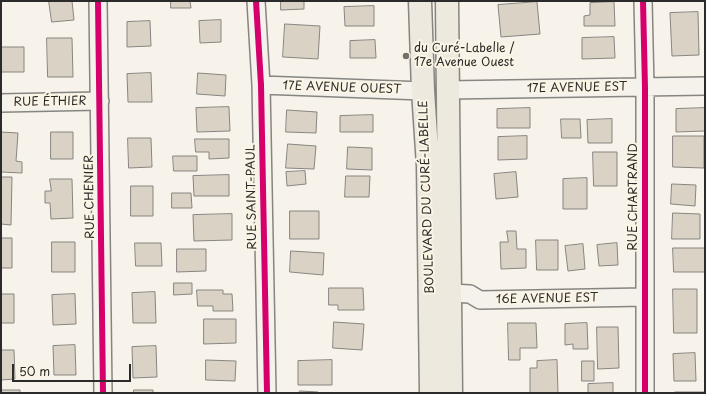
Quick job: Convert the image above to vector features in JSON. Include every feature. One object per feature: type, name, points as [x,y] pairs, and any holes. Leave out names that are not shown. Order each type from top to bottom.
[{"type":"main road","name":"BOULEVARD DU CURÉ-LABELLE","points":[[420,1],[423,91],[428,166],[431,393]]},
{"type":"main road","name":"BOULEVARD DU CURÉ-LABELLE","points":[[447,1],[451,393]]},
{"type":"street","name":"RUE CHENIER","points":[[98,1],[103,393]]},
{"type":"street","name":"RUE SAINT-PAUL","points":[[256,1],[261,85],[267,393]]},
{"type":"street","name":"RUE CHARTRAND","points":[[643,1],[645,88],[645,393]]},
{"type":"street","name":"17E AVENUE OUEST","points":[[261,85],[423,91]]},
{"type":"street","name":"17E AVENUE EST","points":[[448,90],[705,86]]},
{"type":"street","name":"RUE ÉTHIER","points":[[1,103],[100,101]]},
{"type":"street","name":"16E AVENUE EST","points":[[451,293],[470,294],[480,300],[644,297]]},
{"type":"building","points":[[49,1],[72,1],[74,20],[52,22]]},
{"type":"building","points":[[171,1],[190,1],[191,8],[171,8]]},
{"type":"building","points":[[281,1],[304,1],[304,9],[281,10]]},
{"type":"building","points":[[537,2],[540,34],[501,37],[498,5]]},
{"type":"building","points":[[614,2],[615,26],[584,26],[584,16],[590,15],[590,3]]},
{"type":"building","points":[[374,6],[374,26],[345,26],[344,7]]},
{"type":"building","points":[[698,12],[699,55],[672,56],[670,13]]},
{"type":"building","points":[[221,20],[221,42],[200,43],[199,21]]},
{"type":"building","points":[[150,21],[151,46],[127,47],[127,22]]},
{"type":"building","points":[[285,24],[320,26],[318,59],[283,57]]},
{"type":"building","points":[[614,37],[615,58],[582,59],[582,38]]},
{"type":"building","points":[[47,38],[72,38],[73,77],[48,77]]},
{"type":"building","points":[[375,40],[376,58],[350,58],[350,41]]},
{"type":"building","points":[[1,47],[24,47],[24,72],[1,72]]},
{"type":"building","points":[[151,73],[152,102],[128,102],[127,74]]},
{"type":"building","points":[[198,73],[226,75],[225,96],[197,94]]},
{"type":"building","points":[[229,107],[230,131],[197,132],[196,108]]},
{"type":"building","points":[[530,108],[530,128],[497,128],[497,109]]},
{"type":"building","points":[[705,108],[705,131],[676,132],[676,109]]},
{"type":"building","points":[[287,110],[317,112],[316,133],[286,132]]},
{"type":"building","points":[[373,115],[373,132],[340,132],[340,116]]},
{"type":"building","points":[[561,119],[580,119],[581,138],[562,138]]},
{"type":"building","points":[[612,119],[612,143],[588,143],[587,120]]},
{"type":"building","points":[[1,132],[18,133],[16,161],[22,162],[22,173],[1,172]]},
{"type":"building","points":[[51,132],[73,132],[73,159],[51,159]]},
{"type":"building","points":[[527,136],[527,159],[498,160],[498,137]]},
{"type":"building","points":[[673,136],[704,136],[704,168],[673,167]]},
{"type":"building","points":[[128,138],[151,138],[152,167],[129,168]]},
{"type":"building","points":[[195,139],[229,139],[229,158],[209,159],[209,152],[196,152]]},
{"type":"building","points":[[288,144],[316,146],[314,169],[286,168]]},
{"type":"building","points":[[348,147],[372,148],[372,170],[347,169]]},
{"type":"building","points":[[593,152],[617,152],[617,186],[594,186]]},
{"type":"building","points":[[173,156],[197,156],[197,171],[174,171]]},
{"type":"building","points":[[305,171],[306,184],[287,186],[286,172]]},
{"type":"building","points":[[516,172],[518,197],[496,199],[494,174]]},
{"type":"building","points":[[229,175],[229,196],[194,196],[193,176]]},
{"type":"building","points":[[346,176],[370,176],[369,197],[345,197]]},
{"type":"building","points":[[1,177],[12,177],[11,225],[1,224]]},
{"type":"building","points":[[587,178],[587,209],[563,209],[563,179]]},
{"type":"building","points":[[50,179],[72,179],[73,218],[51,219],[50,203],[45,203],[45,191],[51,191]]},
{"type":"building","points":[[672,184],[696,185],[695,206],[671,204]]},
{"type":"building","points":[[131,186],[153,186],[153,216],[131,216]]},
{"type":"building","points":[[172,193],[191,193],[192,208],[172,208]]},
{"type":"building","points":[[290,211],[319,211],[319,239],[290,239]]},
{"type":"building","points":[[673,213],[700,214],[700,239],[672,239]]},
{"type":"building","points":[[232,214],[232,240],[194,241],[193,215]]},
{"type":"building","points":[[507,231],[516,231],[517,249],[526,249],[526,268],[501,269],[500,242],[508,242]]},
{"type":"building","points":[[1,238],[12,238],[12,268],[1,268]]},
{"type":"building","points":[[536,240],[558,240],[558,270],[537,270]]},
{"type":"building","points":[[52,242],[75,242],[75,272],[52,272]]},
{"type":"building","points":[[135,243],[161,243],[162,266],[136,266]]},
{"type":"building","points":[[617,243],[618,265],[599,266],[597,245]]},
{"type":"building","points":[[583,244],[585,269],[568,271],[565,246]]},
{"type":"building","points":[[673,248],[705,248],[705,272],[674,272]]},
{"type":"building","points":[[177,249],[206,249],[206,271],[177,272]]},
{"type":"building","points":[[291,251],[324,253],[323,275],[290,272]]},
{"type":"building","points":[[174,283],[192,283],[192,294],[174,295]]},
{"type":"building","points":[[329,288],[363,288],[364,310],[338,310],[338,305],[329,305]]},
{"type":"building","points":[[673,289],[697,289],[697,333],[674,333]]},
{"type":"building","points":[[197,290],[223,290],[223,294],[232,294],[233,311],[213,311],[213,306],[198,306]]},
{"type":"building","points":[[155,292],[156,323],[133,323],[132,293]]},
{"type":"building","points":[[1,294],[14,294],[14,323],[1,323]]},
{"type":"building","points":[[75,294],[76,324],[53,325],[52,295]]},
{"type":"building","points":[[204,319],[236,319],[236,343],[204,344]]},
{"type":"building","points":[[334,322],[364,324],[362,350],[333,348]]},
{"type":"building","points":[[508,323],[536,323],[537,348],[520,348],[520,360],[509,360]]},
{"type":"building","points":[[587,323],[588,349],[573,349],[573,344],[565,345],[565,324]]},
{"type":"building","points":[[597,327],[618,327],[619,368],[598,369]]},
{"type":"building","points":[[75,345],[76,375],[54,375],[53,346]]},
{"type":"building","points":[[156,346],[157,377],[133,378],[132,347]]},
{"type":"building","points":[[1,350],[14,350],[15,379],[1,380]]},
{"type":"building","points":[[695,353],[696,381],[674,381],[673,354]]},
{"type":"building","points":[[206,360],[236,361],[235,381],[206,380]]},
{"type":"building","points":[[332,360],[332,385],[298,385],[298,361]]},
{"type":"building","points":[[557,360],[558,393],[530,393],[530,368],[537,368],[537,361]]},
{"type":"building","points":[[582,361],[594,361],[594,381],[582,381]]},
{"type":"building","points":[[613,383],[613,393],[588,393],[588,384]]},
{"type":"building","points":[[1,390],[20,390],[20,393],[1,393]]},
{"type":"building","points":[[134,390],[153,390],[153,393],[134,393]]},
{"type":"building","points":[[300,391],[318,392],[318,393],[299,393]]},
{"type":"building","points":[[705,392],[705,393],[675,393]]},
{"type":"cycle path","points":[[98,1],[103,393]]},
{"type":"cycle path","points":[[256,1],[261,85],[267,393]]},
{"type":"cycle path","points":[[643,1],[645,88],[645,393]]},
{"type":"place","name":"du Curé-Labelle / 17e Avenue Ouest","points":[[406,56]]}]
